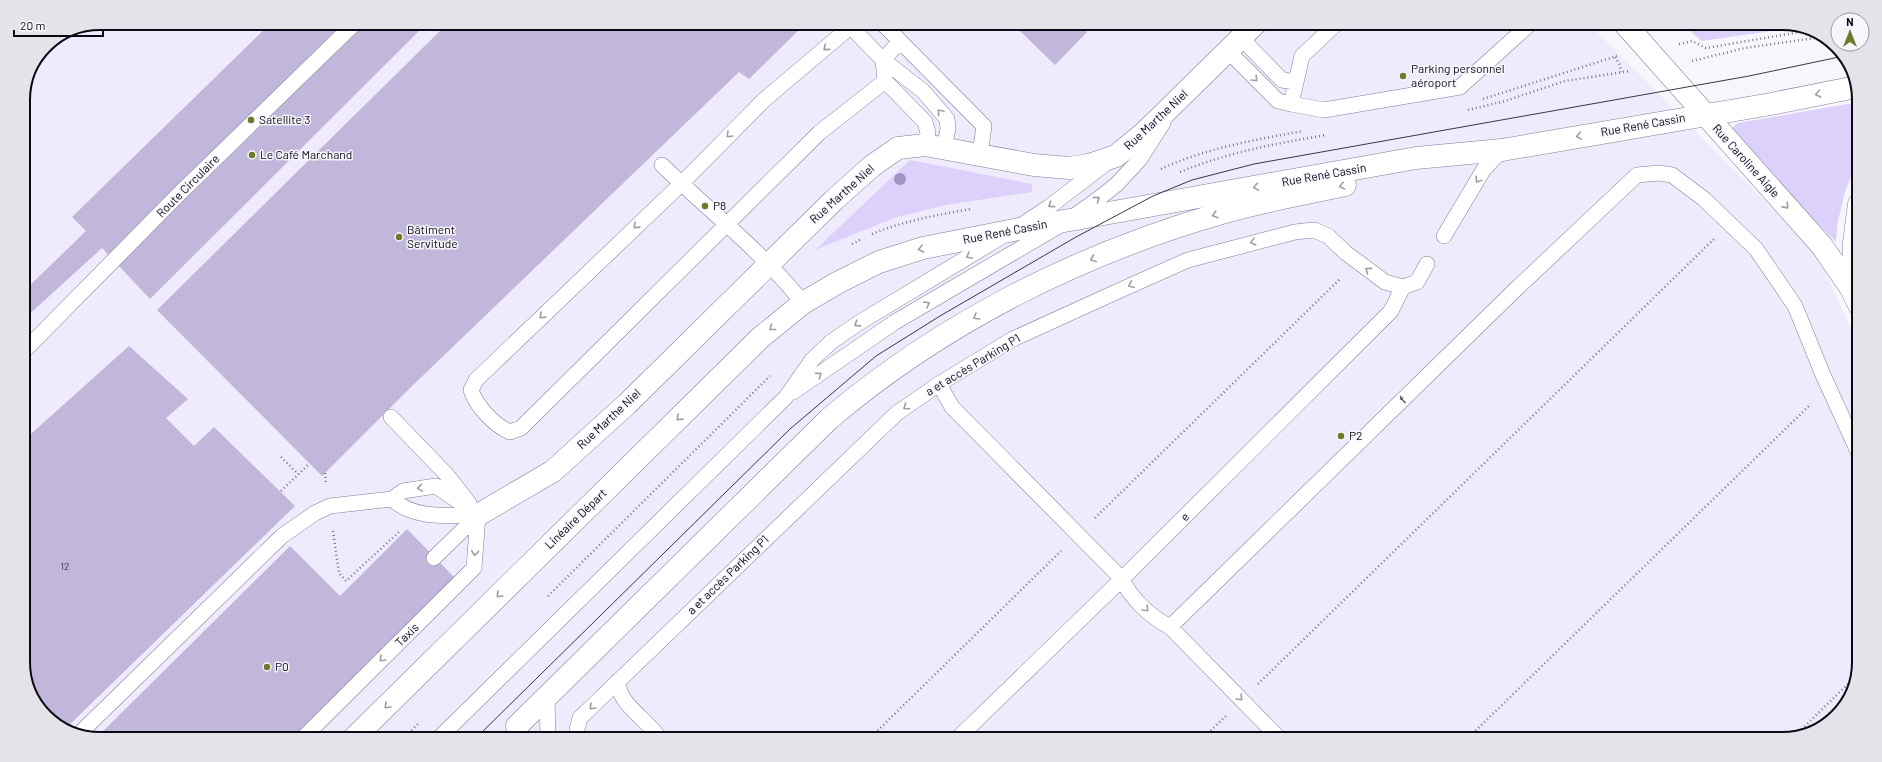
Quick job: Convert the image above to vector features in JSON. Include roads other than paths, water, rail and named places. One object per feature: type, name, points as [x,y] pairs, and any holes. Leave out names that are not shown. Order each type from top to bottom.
[{"type":"street","name":"Rue Caroline Aigle","points":[[1630,30],[1704,115],[1822,246],[1852,291]]},
{"type":"street","name":"Rue Marthe Niel","points":[[478,515],[553,471],[627,404],[767,264],[872,166],[898,148],[935,146],[1034,165],[1069,168],[1090,165],[1116,156],[1144,134],[1241,37]]},
{"type":"street","name":"Rue René Cassin","points":[[803,304],[837,283],[896,256],[1014,230],[1416,158],[1502,150],[1771,104],[1851,87]]},
{"type":"street","points":[[518,732],[548,697],[829,419],[886,373],[971,320],[1051,278],[1082,264],[1150,237],[1208,218],[1258,204],[1421,170],[1502,150]]},
{"type":"street","name":"Linéaire Départ","points":[[360,732],[760,338],[803,304]]},
{"type":"lane","name":"Route Circulaire","points":[[30,345],[179,194],[348,30]]},
{"type":"lane","points":[[847,30],[764,100],[681,184],[476,380],[471,390],[474,399],[501,429],[510,432],[521,428],[819,134],[885,81]]},
{"type":"lane","points":[[857,30],[883,60],[923,91],[947,119],[948,129],[935,146],[928,133],[925,122],[885,81],[883,60],[900,41]]},
{"type":"lane","points":[[889,30],[984,126],[980,154]]},
{"type":"lane","points":[[1291,104],[1302,56],[1330,30]]},
{"type":"lane","points":[[1241,37],[1278,101],[1324,110],[1460,87],[1523,30]]},
{"type":"lane","points":[[1241,37],[1282,80],[1295,82]]},
{"type":"lane","points":[[445,732],[786,397],[895,322],[1069,220],[1117,184],[1140,159],[1178,99]]},
{"type":"lane","points":[[1444,236],[1484,169],[1502,150]]},
{"type":"lane","points":[[786,397],[812,360],[831,342],[863,320],[1014,230],[1049,207],[1116,156]]},
{"type":"lane","points":[[662,165],[767,264],[792,289],[803,304]]},
{"type":"lane","name":"f","points":[[1170,627],[1515,290],[1638,175],[1659,173],[1672,175],[1704,199],[1756,249],[1795,306],[1852,439]]},
{"type":"lane","name":"a et accès Parking P1","points":[[577,732],[580,718],[897,413],[938,384],[1020,336],[1188,260],[1228,248],[1295,232],[1314,230],[1328,236],[1358,262],[1385,282],[1403,287]]},
{"type":"lane","points":[[1403,287],[1417,282],[1427,264]]},
{"type":"lane","name":"e","points":[[964,732],[1122,579],[1391,311],[1403,287]]},
{"type":"lane","points":[[938,384],[952,407],[1122,579],[1127,589],[1156,620],[1170,627],[1273,732]]},
{"type":"lane","points":[[390,418],[446,474],[478,515]]},
{"type":"lane","points":[[83,730],[282,536],[296,525],[330,506],[392,499],[403,491],[436,486],[478,515]]},
{"type":"lane","points":[[392,499],[402,509],[432,516],[478,515]]},
{"type":"lane","points":[[434,558],[478,515]]},
{"type":"lane","name":"Taxis","points":[[309,732],[474,568],[478,515]]},
{"type":"lane","points":[[618,681],[618,688],[621,696],[655,732]]},
{"type":"lane","points":[[548,697],[548,732]]},
{"type":"tram line","points":[[482,732],[790,429],[876,356],[940,316],[1076,237],[1153,196],[1192,180],[1254,164],[1749,76],[1837,57]]},
{"type":"place","name":"Parking personnel aéroport","points":[[1403,76]]},
{"type":"place","name":"Satellite 3","points":[[251,120]]},
{"type":"place","name":"Le Café Marchand","points":[[252,155]]},
{"type":"place","name":"P8","points":[[705,206]]},
{"type":"place","name":"Bâtiment Servitude","points":[[399,237]]},
{"type":"place","name":"P2","points":[[1341,436]]},
{"type":"place","name":"P0","points":[[267,667]]}]
